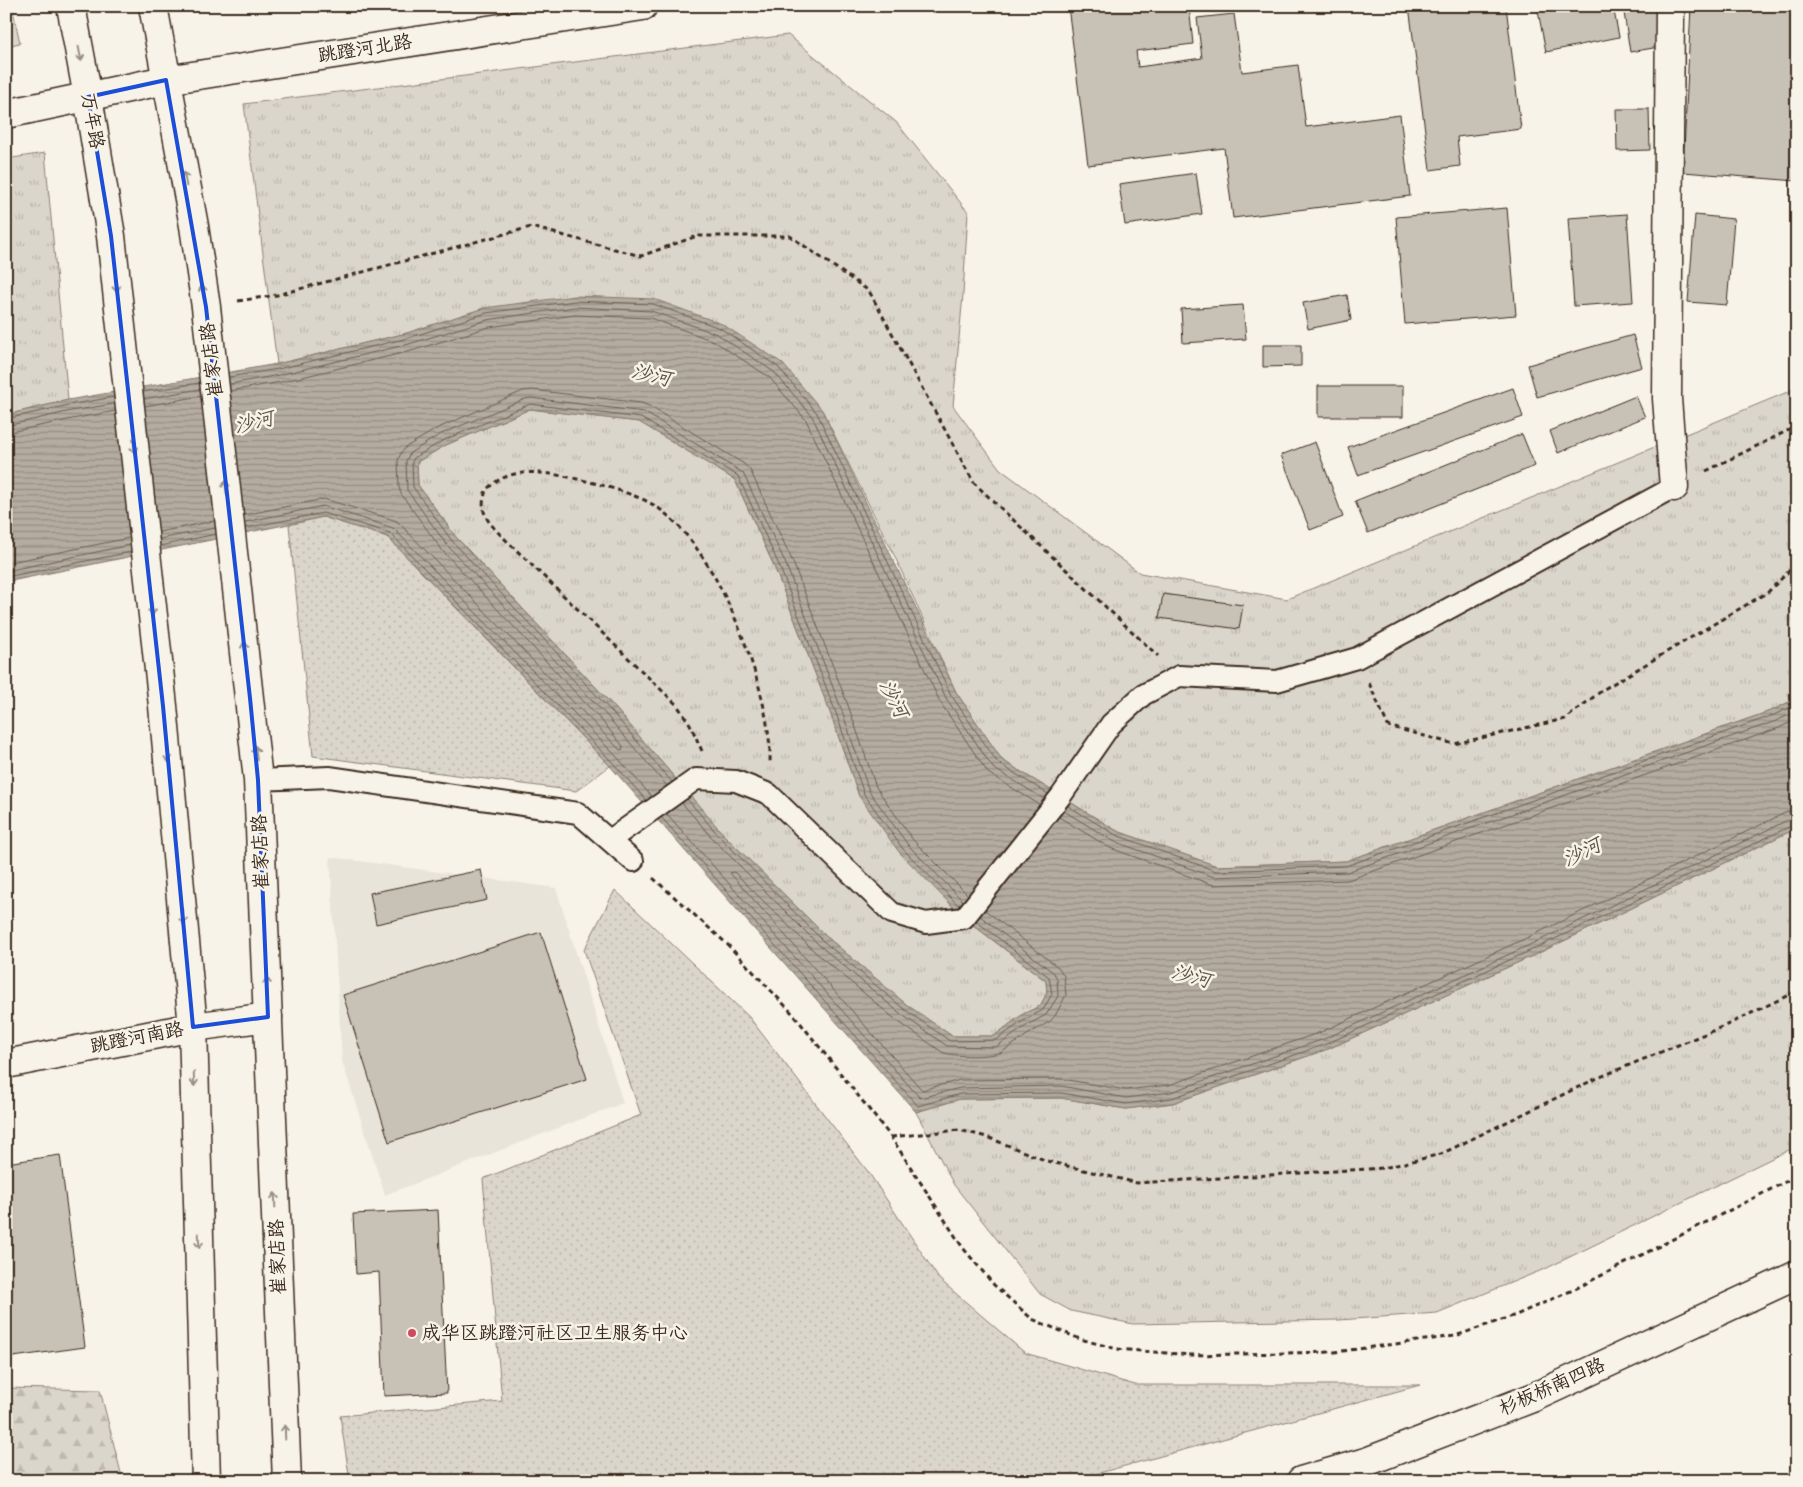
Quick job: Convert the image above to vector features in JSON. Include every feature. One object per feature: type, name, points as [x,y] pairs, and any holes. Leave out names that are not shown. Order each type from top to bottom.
[{"type":"main road","name":"万年路","points":[[70,6],[88,97],[111,236],[163,706],[193,1027]]},
{"type":"main road","points":[[153,6],[166,80]]},
{"type":"main road","name":"跳蹬河北路","points":[[6,114],[166,80],[643,6]]},
{"type":"main road","points":[[1670,6],[1667,399],[1674,487]]},
{"type":"main road","name":"崔家店路","points":[[166,80],[194,226],[206,307],[258,780],[287,1481]]},
{"type":"main road","name":"跳蹬河南路","points":[[6,1064],[193,1027],[268,1017]]},
{"type":"main road","points":[[193,1027],[206,1481]]},
{"type":"main road","name":"杉板桥南四路","points":[[1300,1481],[1366,1462],[1532,1398],[1797,1275]]},
{"type":"lane","points":[[610,840],[705,780],[736,781],[769,794],[892,913],[926,923],[964,918],[1061,796],[1111,724],[1143,695],[1179,676],[1277,681],[1357,658],[1674,487]]},
{"type":"lane","points":[[258,780],[329,777],[578,812],[633,861]]},
{"type":"path","points":[[206,307],[277,295],[531,227],[641,256],[697,236],[790,236],[869,291],[974,483],[1179,676]]},
{"type":"path","points":[[1674,487],[1797,426]]},
{"type":"path","points":[[705,780],[690,724],[677,705],[486,519],[482,505],[486,491],[496,481],[508,475],[524,472],[541,472],[581,480],[624,492],[651,503],[678,524],[714,572],[741,630],[768,721],[769,794]]},
{"type":"path","points":[[1357,658],[1388,726],[1454,744],[1565,719],[1604,689],[1768,592],[1797,563]]},
{"type":"path","points":[[633,861],[727,944],[794,1015],[891,1137],[963,1248],[994,1285],[1032,1319],[1080,1339],[1117,1349],[1191,1355],[1335,1352],[1455,1336],[1516,1315],[1573,1290],[1797,1176]]},
{"type":"path","points":[[891,1137],[959,1130],[987,1137],[1047,1161],[1137,1183],[1384,1168],[1440,1154],[1593,1080],[1729,1024],[1797,992]]},
{"type":"highlighted area","points":[[166,80],[206,307],[250,698],[258,780],[268,1017],[193,1027],[163,706],[111,236],[88,97]]},
{"type":"shaded area","points":[[330,857],[556,888],[623,1103],[385,1195],[342,1061]]},
{"type":"green space","points":[[6,6],[12,6],[20,43],[6,46]]},
{"type":"green space","points":[[788,35],[896,122],[968,212],[953,406],[1000,469],[1140,573],[1287,599],[1790,391],[1797,384],[1797,698],[1773,710],[1346,861],[1217,866],[1117,831],[1002,760],[956,692],[895,557],[822,410],[484,308],[407,333],[277,364],[244,104]]},
{"type":"green space","points":[[45,153],[68,400],[6,415],[6,159]]},
{"type":"green space","points":[[530,409],[640,422],[735,480],[774,566],[831,715],[859,796],[964,918],[1046,981],[1047,993],[1040,1006],[1023,1014],[994,1036],[952,1036],[907,1005],[827,937],[723,834],[616,709],[456,537],[418,485],[417,462],[446,445]]},
{"type":"green space","points":[[323,517],[387,537],[610,766],[576,791],[313,756],[289,525]]},
{"type":"green space","points":[[1797,828],[1797,1146],[1547,1268],[1437,1313],[1339,1320],[1133,1324],[1071,1311],[1040,1294],[954,1185],[916,1112],[960,1099],[1061,1098],[1126,1109],[1173,1103],[1328,1049],[1541,952]]},
{"type":"green space","points":[[615,890],[749,1017],[869,1173],[939,1279],[1025,1353],[1135,1385],[1420,1385],[1070,1481],[350,1481],[340,1416],[502,1401],[483,1179],[641,1115],[584,950]]},
{"type":"green space","points":[[6,1388],[100,1390],[123,1481],[6,1481]]},
{"type":"water","name":"沙河","points":[[575,296],[654,299],[722,324],[782,363],[822,410],[956,692],[1002,760],[1117,831],[1217,866],[1346,861],[1773,710],[1797,698],[1797,828],[1541,952],[1328,1049],[1173,1103],[1126,1109],[1061,1098],[960,1099],[916,1112],[610,766],[388,537],[323,517],[6,582],[6,415],[68,400],[277,364],[407,333],[484,308]],"holes":[[[530,409],[639,422],[735,480],[774,566],[831,715],[859,796],[899,852],[964,918],[1046,981],[1047,993],[1040,1006],[1023,1014],[994,1036],[952,1036],[907,1005],[827,937],[723,834],[616,709],[456,537],[418,485],[417,462],[446,445]]]},
{"type":"building","points":[[275,6],[322,6],[275,7]]},
{"type":"building","points":[[1068,6],[1189,6],[1193,44],[1136,51],[1138,67],[1202,58],[1197,18],[1234,14],[1242,72],[1298,65],[1306,127],[1400,115],[1410,196],[1233,218],[1224,148],[1088,165]]},
{"type":"building","points":[[1409,6],[1506,6],[1521,129],[1457,137],[1460,166],[1430,170]]},
{"type":"building","points":[[1537,6],[1613,6],[1619,37],[1546,52]]},
{"type":"building","points":[[1623,6],[1659,6],[1665,46],[1630,52]]},
{"type":"building","points":[[1691,6],[1797,6],[1797,181],[1683,172]]},
{"type":"building","points":[[1616,109],[1649,109],[1650,150],[1617,151]]},
{"type":"building","points":[[1196,173],[1202,214],[1125,225],[1119,184]]},
{"type":"building","points":[[1507,208],[1516,315],[1405,324],[1396,217]]},
{"type":"building","points":[[1627,214],[1633,302],[1574,306],[1568,218]]},
{"type":"building","points":[[1695,215],[1734,219],[1727,305],[1688,302]]},
{"type":"building","points":[[1347,295],[1351,320],[1308,329],[1303,303]]},
{"type":"building","points":[[1243,305],[1246,339],[1183,343],[1181,309]]},
{"type":"building","points":[[1633,335],[1642,367],[1537,397],[1528,365]]},
{"type":"building","points":[[1263,345],[1301,345],[1301,366],[1263,367]]},
{"type":"building","points":[[1318,386],[1403,386],[1403,417],[1318,417]]},
{"type":"building","points":[[1513,388],[1523,417],[1358,475],[1348,447]]},
{"type":"building","points":[[1636,396],[1645,417],[1558,453],[1550,431]]},
{"type":"building","points":[[1522,434],[1535,466],[1368,533],[1355,501]]},
{"type":"building","points":[[1315,442],[1343,517],[1310,530],[1281,455]]},
{"type":"building","points":[[1163,594],[1243,605],[1239,629],[1159,618]]},
{"type":"building","points":[[481,870],[487,900],[376,924],[370,893]]},
{"type":"building","points":[[541,932],[587,1079],[389,1142],[343,995]]},
{"type":"building","points":[[60,1155],[85,1347],[6,1358],[6,1163]]},
{"type":"building","name":"成华区跳蹬河社区卫生服务中心","points":[[438,1210],[447,1393],[384,1396],[379,1272],[356,1274],[353,1214]]},
{"type":"place","name":"成华区跳蹬河社区卫生服务中心","points":[[412,1333]]}]
